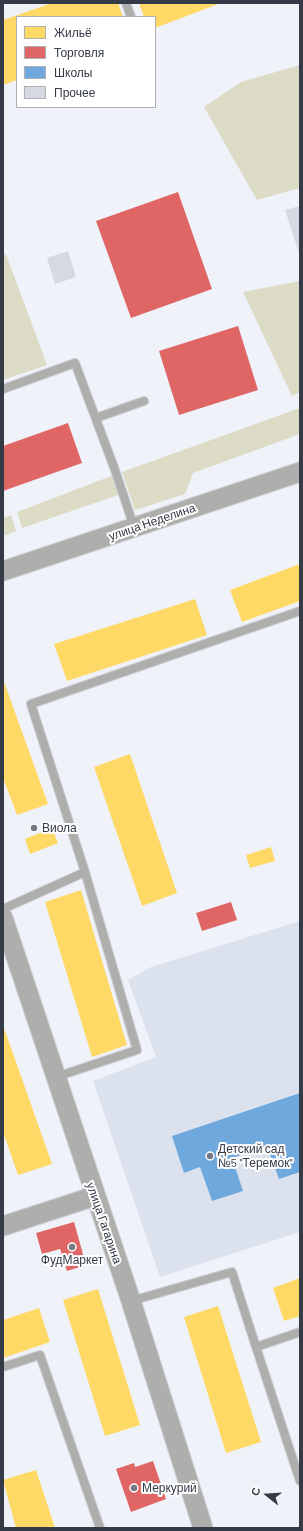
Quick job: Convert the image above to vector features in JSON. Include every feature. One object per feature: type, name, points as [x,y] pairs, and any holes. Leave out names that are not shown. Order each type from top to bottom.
[{"type":"street","name":"улица Неделина","points":[[3,571],[300,472]]},
{"type":"street","name":"улица Гагарина","points":[[3,918],[131,1301],[203,1528]]},
{"type":"street","points":[[3,1226],[95,1196]]},
{"type":"lane","points":[[126,3],[131,16]]},
{"type":"lane","points":[[3,389],[75,364],[96,418],[134,528]]},
{"type":"lane","points":[[96,418],[144,401]]},
{"type":"lane","points":[[56,1077],[137,1050],[85,872],[31,704],[300,611]]},
{"type":"lane","points":[[3,909],[85,872]]},
{"type":"lane","points":[[131,1301],[232,1272],[300,1481]]},
{"type":"lane","points":[[256,1347],[300,1332]]},
{"type":"lane","points":[[3,1367],[40,1355],[100,1528]]},
{"type":"shaded area","name":"Детский сад №5 \"Теремок\"","points":[[300,921],[300,1232],[160,1277],[93,1081],[156,1057],[128,980],[151,967]]},
{"type":"green space","points":[[300,65],[300,188],[257,200],[204,107],[241,82]]},
{"type":"green space","points":[[6,254],[47,365],[3,380],[3,255]]},
{"type":"green space","points":[[300,281],[300,392],[292,396],[243,292]]},
{"type":"green space","points":[[300,408],[300,434],[193,473],[185,494],[135,510],[122,472]]},
{"type":"green space","points":[[114,475],[121,494],[22,528],[17,512]]},
{"type":"green space","points":[[11,515],[16,531],[3,536],[3,518]]},
{"type":"building: Жильё","points":[[52,3],[118,3],[123,16],[16,16],[16,80],[3,85],[3,20]]},
{"type":"building: Жильё","points":[[139,3],[221,3],[156,28],[156,16],[144,16]]},
{"type":"building: Жильё","points":[[300,564],[300,601],[242,622],[230,590]]},
{"type":"building: Жильё","points":[[195,599],[207,635],[67,681],[54,644]]},
{"type":"building: Жильё","points":[[3,679],[48,804],[17,815],[3,778]]},
{"type":"building: Жильё","points":[[130,754],[177,893],[142,906],[94,767]]},
{"type":"building: Жильё","points":[[52,828],[58,843],[30,854],[25,839]]},
{"type":"building: Жильё","points":[[271,847],[275,861],[250,868],[246,855]]},
{"type":"building: Жильё","points":[[81,890],[127,1045],[92,1057],[45,902]]},
{"type":"building: Жильё","points":[[3,1025],[52,1164],[18,1175],[3,1132]]},
{"type":"building: Жильё","points":[[300,1278],[300,1316],[284,1321],[273,1288]]},
{"type":"building: Жильё","points":[[98,1289],[140,1425],[105,1436],[63,1300]]},
{"type":"building: Жильё","points":[[218,1306],[261,1442],[226,1453],[184,1317]]},
{"type":"building: Жильё","points":[[39,1308],[50,1342],[3,1358],[3,1320]]},
{"type":"building: Жильё","points":[[36,1470],[55,1528],[16,1528],[3,1480]]},
{"type":"building: Торговля","points":[[178,192],[212,289],[131,318],[96,221]]},
{"type":"building: Торговля","points":[[238,326],[258,390],[179,415],[159,351]]},
{"type":"building: Торговля","points":[[68,423],[82,463],[3,491],[3,446]]},
{"type":"building: Торговля","points":[[231,902],[237,920],[202,931],[196,913]]},
{"type":"building: Торговля","points":[[74,1222],[86,1265],[67,1271],[60,1249],[42,1254],[36,1233]]},
{"type":"building: Торговля","points":[[153,1461],[166,1499],[131,1512],[116,1469],[134,1463],[135,1467]]},
{"type":"building: Школы","points":[[300,1093],[300,1172],[279,1179],[267,1146],[232,1158],[243,1191],[212,1201],[200,1167],[184,1173],[172,1136]]},
{"type":"building: Прочее","points":[[300,206],[300,256],[285,210]]},
{"type":"building: Прочее","points":[[68,251],[76,277],[55,284],[47,258]]},
{"type":"place","name":"Виола","points":[[34,828]]},
{"type":"place","name":"Детский сад №5 \"Теремок\"","points":[[210,1156]]},
{"type":"place","name":"ФудМаркет","points":[[72,1247]]},
{"type":"place","name":"Меркурий","points":[[134,1488]]}]
